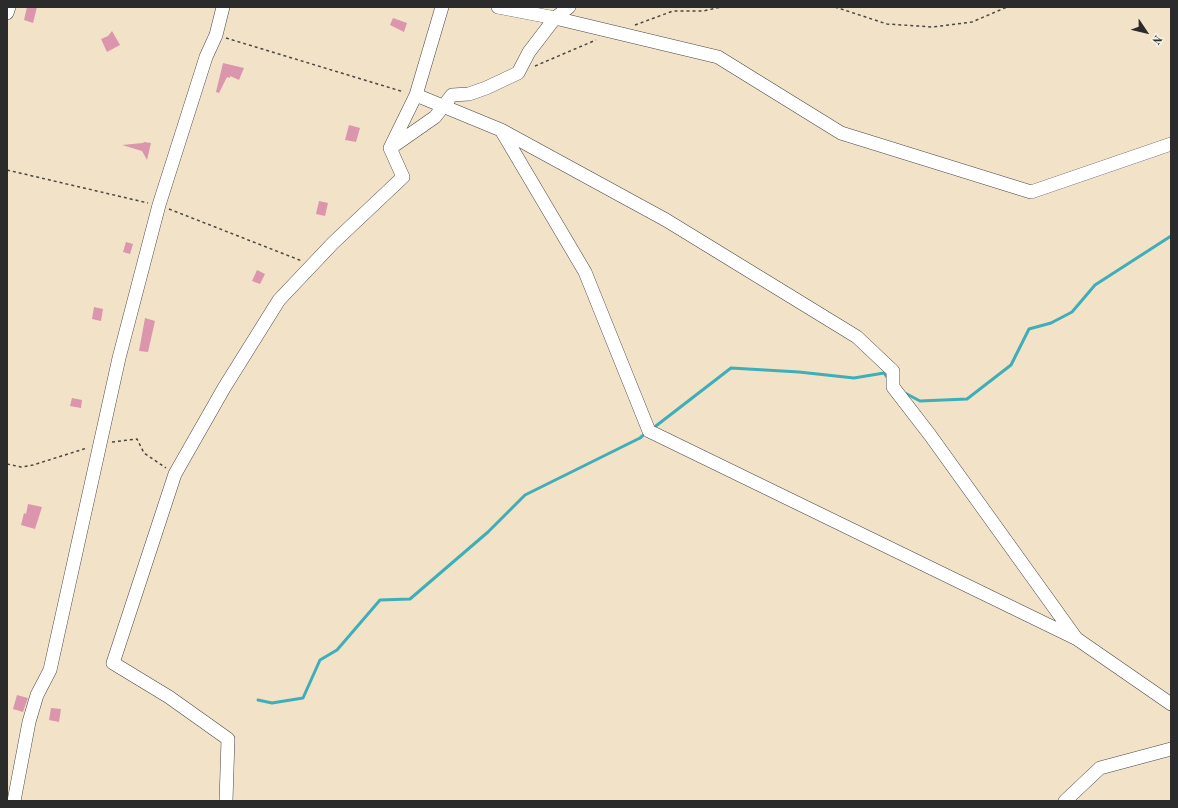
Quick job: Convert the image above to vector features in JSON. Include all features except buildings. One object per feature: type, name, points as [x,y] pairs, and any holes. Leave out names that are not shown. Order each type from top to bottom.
[{"type":"street","points":[[7,13],[9,7]]},
{"type":"street","points":[[14,801],[29,722],[37,695],[50,670],[119,358],[159,205],[206,57],[216,35],[223,7]]},
{"type":"street","points":[[390,148],[416,95],[442,7]]},
{"type":"street","points":[[498,7],[555,18],[718,57],[841,133],[1032,192],[1171,144]]},
{"type":"street","points":[[390,148],[434,116],[452,95],[469,94],[518,73],[529,52],[555,18],[569,7]]},
{"type":"street","points":[[416,95],[501,130],[666,220],[857,337],[893,371],[893,387],[930,435],[1077,640]]},
{"type":"street","points":[[501,130],[585,272],[649,431],[1077,640],[1171,704]]},
{"type":"street","points":[[226,801],[228,739],[169,697],[113,663],[176,474],[224,388],[279,300],[334,243],[403,177],[390,148]]},
{"type":"street","points":[[1065,801],[1100,768],[1171,749]]},
{"type":"path","points":[[835,7],[887,24],[933,27],[972,22],[1007,7]]},
{"type":"path","points":[[216,35],[416,95]]},
{"type":"path","points":[[7,464],[21,467],[100,444],[137,439],[144,453],[176,474]]},
{"type":"waterway","points":[[903,392],[920,401],[967,399],[1011,365],[1029,329],[1051,323],[1072,312],[1095,285],[1171,236]]},
{"type":"waterway","points":[[652,429],[731,368],[799,372],[854,378],[884,373],[889,380]]},
{"type":"waterway","points":[[258,700],[272,703],[303,698],[320,660],[337,650],[380,600],[410,599],[488,532],[525,495],[640,438],[647,432]]}]
